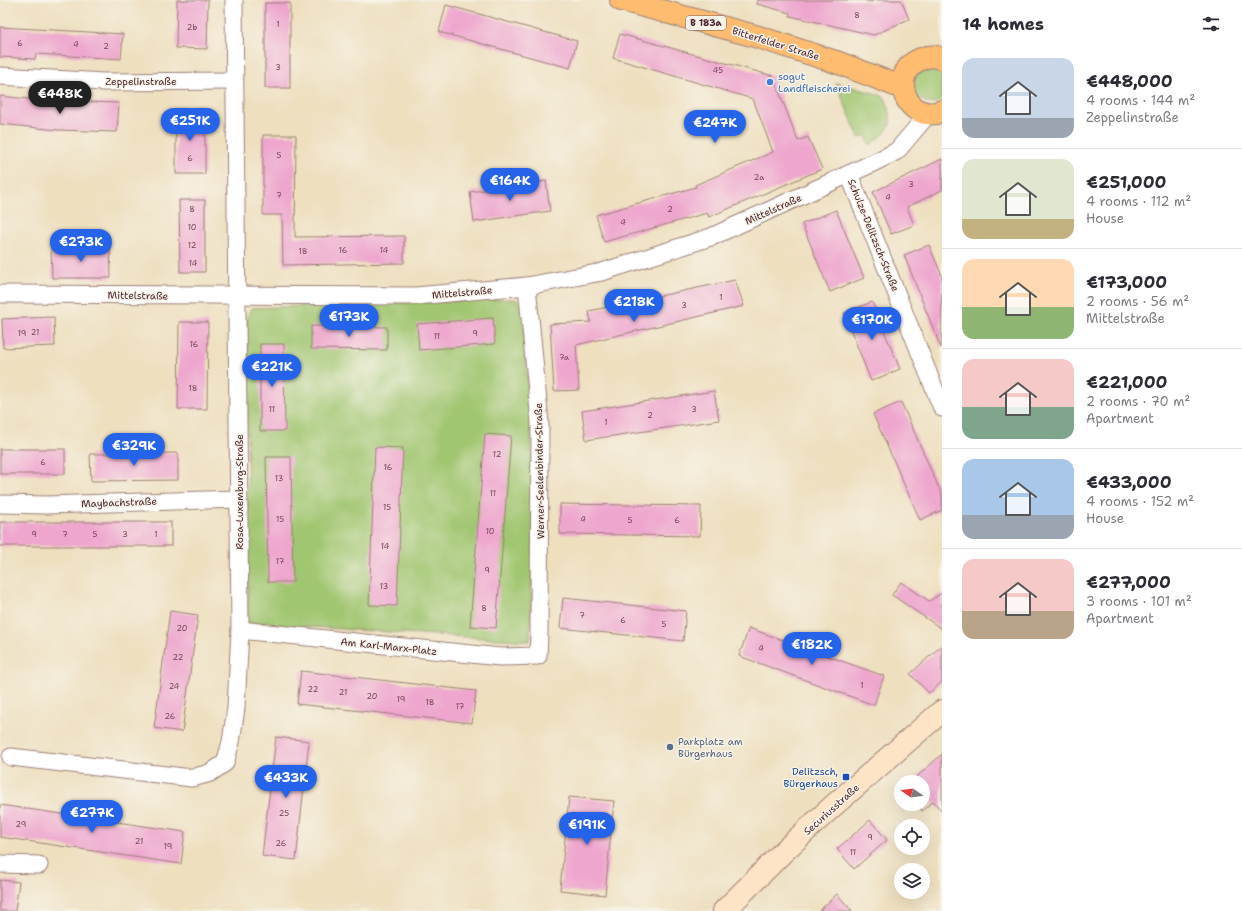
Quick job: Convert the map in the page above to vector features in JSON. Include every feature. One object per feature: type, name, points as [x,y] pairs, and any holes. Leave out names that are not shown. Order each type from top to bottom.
[{"type":"main road","name":"Bitterfelder Straße","points":[[621,0],[755,36],[839,63],[918,98]]},
{"type":"main road","points":[[918,98],[910,65],[923,58],[938,53]]},
{"type":"street","name":"Rosa-Luxemburg-Straße","points":[[11,757],[192,778],[210,773],[225,763],[231,742],[236,708],[240,630],[234,0]]},
{"type":"street","name":"Zeppelinstraße","points":[[0,76],[104,82],[234,81]]},
{"type":"street","name":"Mittelstraße","points":[[0,294],[416,296],[527,286],[602,272],[711,237],[897,151],[918,98]]},
{"type":"street","name":"Schulze-Delitzsch-Straße","points":[[850,174],[942,408]]},
{"type":"street","name":"Werner-Seelenbinder-Straße","points":[[527,286],[540,423],[538,656]]},
{"type":"street","name":"Maybachstraße","points":[[0,504],[238,499]]},
{"type":"street","name":"Am Karl-Marx-Platz","points":[[240,630],[500,657],[538,656]]},
{"type":"street","name":"Securiusstraße","points":[[724,911],[784,851],[833,806],[942,711]]},
{"type":"street","points":[[0,864],[39,865]]},
{"type":"green space","points":[[928,65],[942,69],[942,100],[934,103],[924,102],[915,95],[913,76]]},
{"type":"green space","points":[[836,83],[878,94],[885,98],[890,114],[890,125],[883,135],[870,145],[865,135],[859,138]]},
{"type":"green space","points":[[512,299],[518,301],[522,307],[531,426],[533,537],[530,641],[248,623],[247,317],[251,308]]},
{"type":"building","points":[[177,0],[208,0],[207,49],[176,48]]},
{"type":"building","points":[[757,0],[863,0],[871,2],[875,0],[901,0],[909,19],[874,35],[790,16],[790,13],[757,4]]},
{"type":"building","points":[[265,3],[290,3],[290,88],[265,88]]},
{"type":"building","points":[[446,5],[577,41],[570,68],[439,32]]},
{"type":"building","points":[[0,27],[123,34],[121,59],[36,54],[35,59],[0,57]]},
{"type":"building","points":[[620,34],[773,76],[798,141],[808,137],[822,169],[709,217],[707,213],[604,242],[596,215],[696,187],[695,185],[773,152],[753,99],[613,58]]},
{"type":"building","points":[[0,96],[57,102],[119,103],[117,132],[58,130],[0,124]]},
{"type":"building","points":[[176,109],[205,109],[205,174],[176,174]]},
{"type":"building","points":[[263,135],[296,135],[295,237],[404,236],[404,263],[283,265],[282,215],[263,215]]},
{"type":"building","points":[[942,159],[942,190],[907,207],[914,225],[891,234],[873,192]]},
{"type":"building","points":[[546,181],[550,211],[474,222],[470,192]]},
{"type":"building","points":[[179,200],[205,200],[205,272],[180,272]]},
{"type":"building","points":[[836,210],[864,278],[830,292],[802,224]]},
{"type":"building","points":[[929,245],[942,276],[941,348],[904,255]]},
{"type":"building","points":[[110,247],[111,278],[52,278],[51,248]]},
{"type":"building","points":[[735,280],[744,306],[576,345],[579,390],[554,391],[550,324],[591,322],[589,311]]},
{"type":"building","points":[[872,302],[900,369],[871,381],[844,313]]},
{"type":"building","points":[[54,317],[55,346],[3,348],[2,319]]},
{"type":"building","points":[[493,318],[495,344],[419,350],[417,324]]},
{"type":"building","points":[[179,322],[208,322],[207,409],[178,409]]},
{"type":"building","points":[[311,326],[387,327],[387,350],[311,349]]},
{"type":"building","points":[[260,344],[284,344],[285,431],[260,431]]},
{"type":"building","points":[[714,391],[719,420],[586,440],[582,411]]},
{"type":"building","points":[[901,402],[942,495],[942,510],[920,520],[873,414]]},
{"type":"building","points":[[485,434],[511,436],[496,628],[470,626]]},
{"type":"building","points":[[375,447],[403,448],[397,606],[369,605]]},
{"type":"building","points":[[0,449],[65,449],[65,474],[0,474]]},
{"type":"building","points":[[178,453],[178,480],[91,481],[90,454]]},
{"type":"building","points":[[266,457],[291,457],[293,582],[268,582]]},
{"type":"building","points":[[560,504],[701,506],[700,536],[560,534]]},
{"type":"building","points":[[0,522],[171,522],[171,546],[0,546]]},
{"type":"building","points":[[901,582],[929,601],[942,593],[942,629],[892,595]]},
{"type":"building","points":[[563,598],[686,611],[683,641],[560,628]]},
{"type":"building","points":[[170,611],[198,615],[182,732],[154,728]]},
{"type":"building","points":[[749,628],[884,676],[874,705],[739,656]]},
{"type":"building","points":[[942,645],[942,682],[929,693],[910,674]]},
{"type":"building","points":[[301,671],[476,691],[472,723],[297,704]]},
{"type":"building","points":[[276,737],[309,741],[296,860],[262,856]]},
{"type":"building","points":[[942,754],[942,811],[933,801],[930,804],[930,775],[919,775]]},
{"type":"building","points":[[569,797],[614,801],[605,895],[560,890]]},
{"type":"building","points":[[0,805],[185,832],[181,864],[0,837]]},
{"type":"building","points":[[870,820],[887,840],[854,869],[837,849]]},
{"type":"building","points":[[0,880],[19,882],[15,911],[0,911]]},
{"type":"building","points":[[837,894],[852,911],[819,911]]},
{"type":"place","name":"sogut Landfleischerei","points":[[770,82]]},
{"type":"place","name":"Parkplatz am Bürgerhaus","points":[[670,747]]},
{"type":"place","name":"Delitzsch, Bürgerhaus","points":[[846,777]]}]
